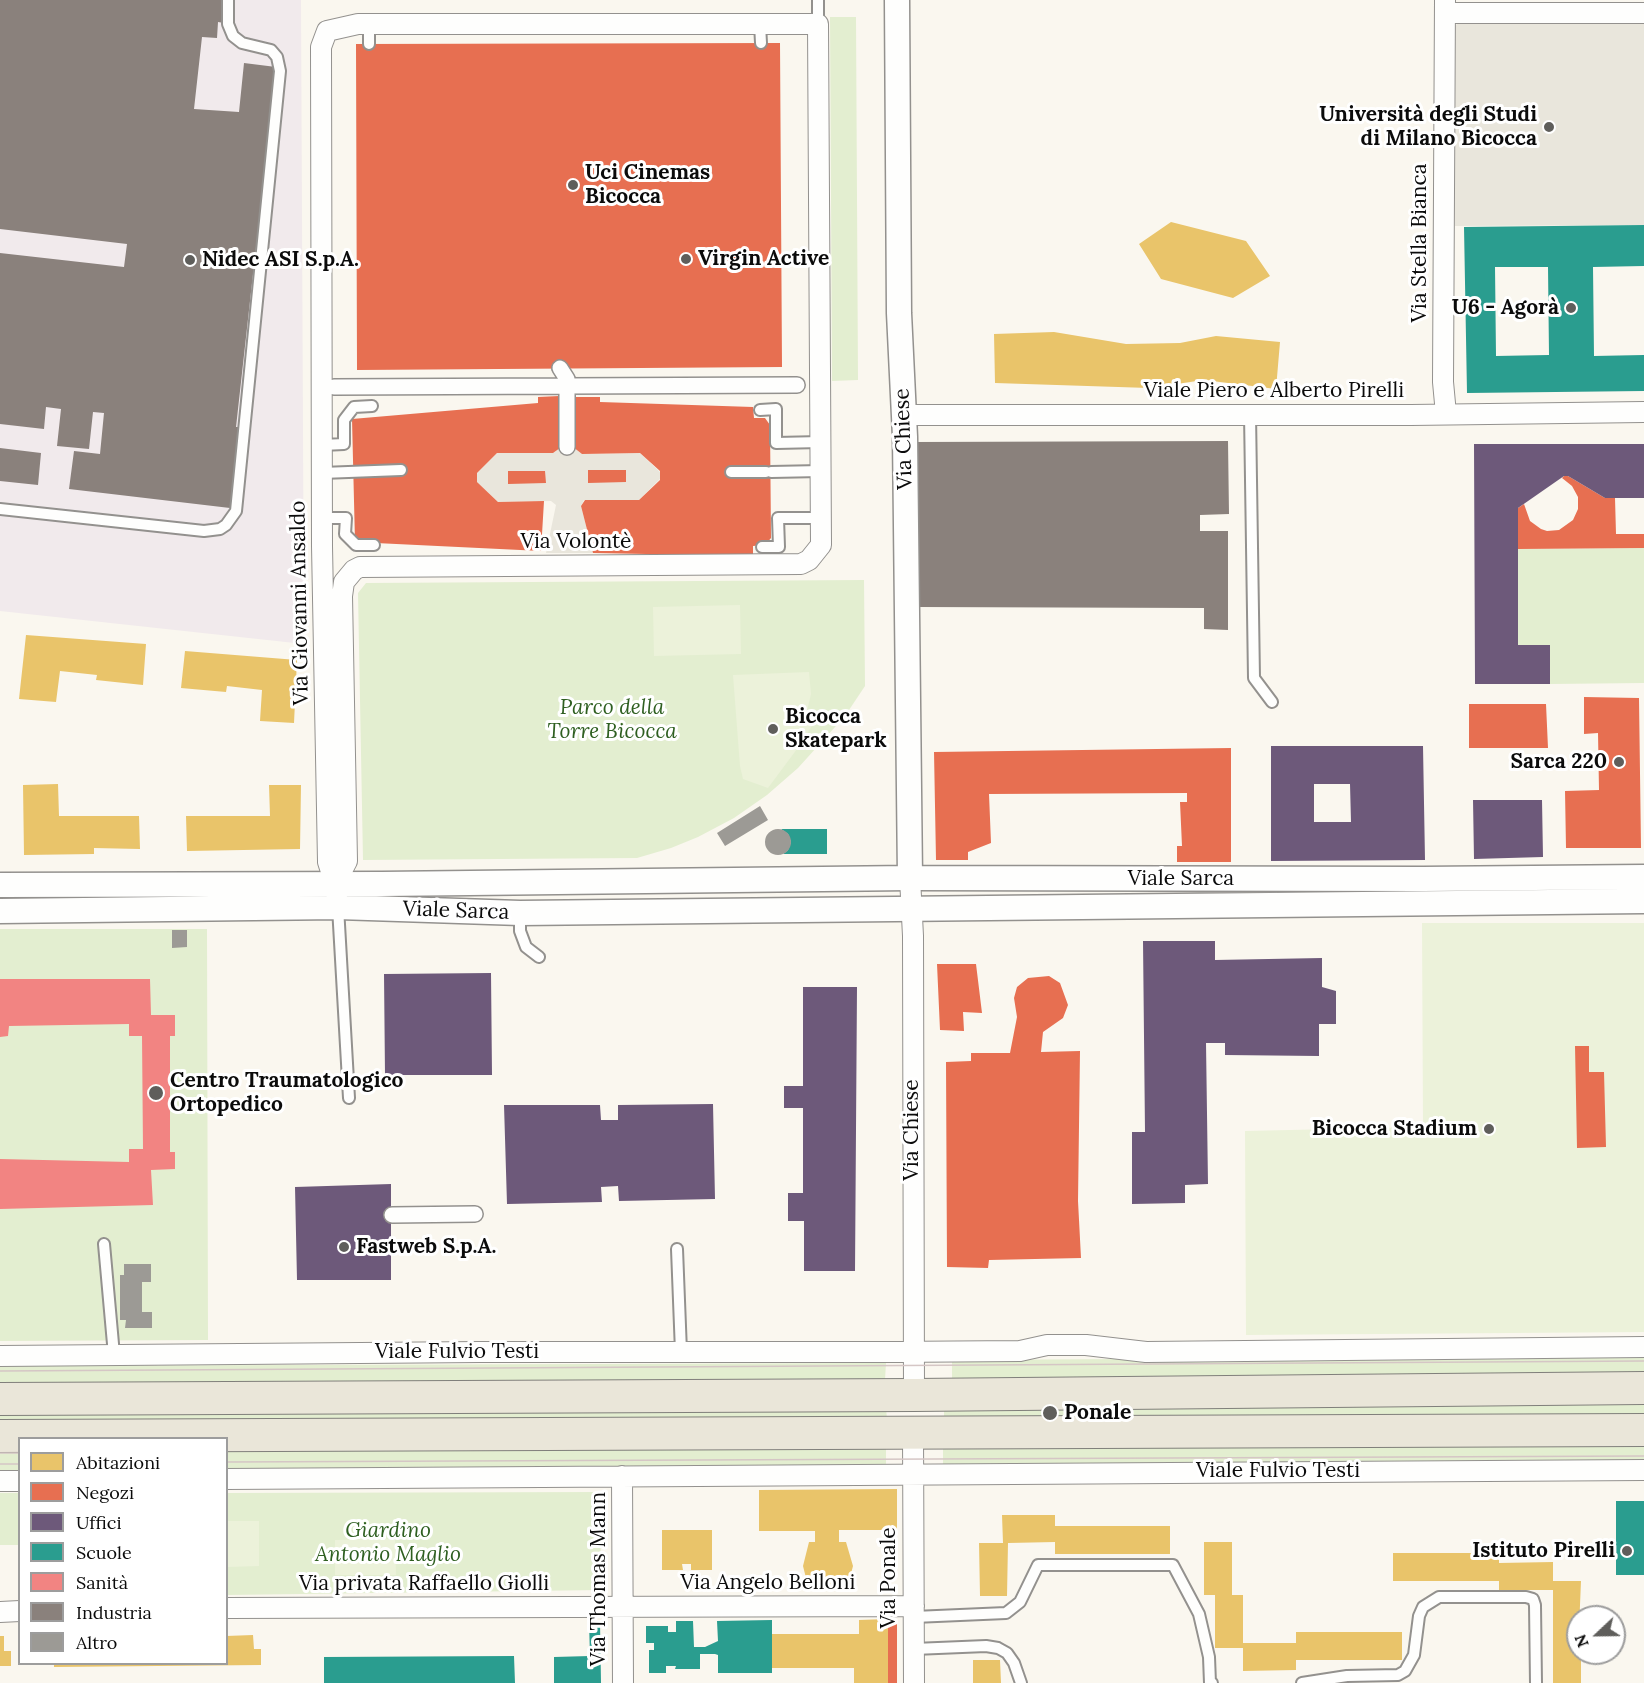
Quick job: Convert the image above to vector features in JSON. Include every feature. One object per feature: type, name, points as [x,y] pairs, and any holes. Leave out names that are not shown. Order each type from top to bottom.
[{"type":"main road","points":[[0,1399],[1644,1389]]},
{"type":"main road","points":[[913,1432],[914,1395]]},
{"type":"main road","name":"Viale Fulvio Testi","points":[[0,1436],[1644,1430]]},
{"type":"street","name":"Via Chiese","points":[[897,0],[899,313],[905,416],[910,878]]},
{"type":"street","points":[[1445,6],[1644,13]]},
{"type":"street","name":"Via Stella Bianca","points":[[1445,6],[1443,382],[1446,414]]},
{"type":"street","name":"Via Giovanni Ansaldo","points":[[337,896],[328,862],[322,546],[321,47],[327,31],[348,25],[369,34],[761,33],[818,24]]},
{"type":"street","points":[[818,24],[821,518]]},
{"type":"street","points":[[567,375],[567,447]]},
{"type":"street","points":[[334,387],[567,375],[796,385]]},
{"type":"street","name":"Viale Piero e Alberto Pirelli","points":[[905,416],[1644,412]]},
{"type":"street","name":"Via Volontè","points":[[322,546],[328,556],[336,562],[346,566],[360,567],[801,564],[809,560],[821,545],[821,518]]},
{"type":"street","name":"Via Giovanni Ansaldo","points":[[337,896],[347,861],[342,596],[346,577],[360,567]]},
{"type":"street","name":"Viale Sarca","points":[[0,911],[337,896],[910,878],[1644,877]]},
{"type":"street","points":[[910,878],[911,909]]},
{"type":"street","name":"Viale Sarca","points":[[0,885],[337,896],[520,912],[1644,901]]},
{"type":"street","name":"Via Chiese","points":[[911,909],[914,1352]]},
{"type":"street","points":[[392,1215],[475,1214]]},
{"type":"street","name":"Viale Fulvio Testi","points":[[0,1356],[1020,1351],[1047,1346],[1086,1345],[1146,1352],[1644,1347]]},
{"type":"street","points":[[914,1352],[914,1395]]},
{"type":"street","points":[[913,1432],[913,1473]]},
{"type":"street","name":"Viale Fulvio Testi","points":[[228,1479],[1644,1470]]},
{"type":"street","name":"Via Ponale","points":[[913,1473],[914,1683]]},
{"type":"street","name":"Via Thomas Mann","points":[[622,1476],[623,1683]]},
{"type":"street","points":[[0,1481],[18,1481]]},
{"type":"street","name":"Via Angelo Belloni","points":[[622,1607],[914,1611]]},
{"type":"street","name":"Via privata Raffaello Giolli","points":[[228,1608],[622,1607]]},
{"type":"street","points":[[0,1612],[18,1611]]},
{"type":"lane","points":[[0,509],[212,531],[226,525],[236,511],[280,71],[277,57],[271,50],[243,43],[233,36],[228,24],[228,0]]},
{"type":"lane","points":[[818,0],[818,24]]},
{"type":"lane","points":[[322,445],[344,444],[344,420],[354,407],[372,406]]},
{"type":"lane","points":[[760,410],[776,409],[776,443],[821,442]]},
{"type":"lane","points":[[1250,414],[1254,678],[1272,702]]},
{"type":"lane","points":[[322,473],[401,470]]},
{"type":"lane","points":[[731,472],[821,471]]},
{"type":"lane","points":[[322,518],[346,518],[345,534],[356,545],[374,545]]},
{"type":"lane","points":[[762,547],[779,547],[778,518],[821,518]]},
{"type":"lane","points":[[1451,879],[1451,903]]},
{"type":"lane","points":[[337,896],[349,1098]]},
{"type":"lane","points":[[520,912],[520,931],[526,947],[539,957]]},
{"type":"lane","points":[[104,1244],[114,1355]]},
{"type":"lane","points":[[677,1249],[681,1352]]},
{"type":"lane","points":[[914,1611],[1006,1613],[1020,1602],[1038,1565],[1173,1565],[1199,1614],[1209,1658],[1210,1683],[1212,1683]]},
{"type":"lane","points":[[1302,1683],[1340,1677],[1398,1675],[1405,1671],[1414,1655],[1419,1616],[1423,1607],[1438,1597],[1526,1597],[1533,1599],[1536,1683]]},
{"type":"lane","points":[[914,1649],[986,1646],[998,1648],[1007,1653],[1014,1663],[1021,1683]]},
{"type":"shaded area","points":[[0,0],[301,0],[304,644],[0,611]]},
{"type":"shaded area","points":[[1644,21],[1644,225],[1455,226],[1454,27],[1459,22]]},
{"type":"shaded area","points":[[573,447],[582,454],[640,453],[660,472],[660,479],[639,500],[584,500],[581,506],[593,553],[546,553],[556,505],[551,501],[498,502],[477,482],[477,473],[497,453],[553,453],[560,448]]},
{"type":"green space","points":[[830,17],[856,17],[858,380],[832,381]]},
{"type":"green space","points":[[1644,548],[1644,683],[1550,684],[1550,646],[1518,645],[1518,549]]},
{"type":"green space","name":"Parco della Torre Bicocca","points":[[864,580],[865,686],[845,716],[798,768],[767,795],[734,818],[698,837],[637,858],[363,860],[358,593],[366,583]]},
{"type":"green space","points":[[740,605],[741,654],[654,656],[653,607]]},
{"type":"green space","name":"Bicocca Skatepark","points":[[809,672],[811,694],[807,711],[817,717],[803,741],[768,788],[743,779],[733,675]]},
{"type":"green space","name":"Bicocca Stadium","points":[[1422,923],[1644,923],[1644,1332],[1246,1335],[1245,1131],[1423,1127]]},
{"type":"green space","points":[[0,929],[207,929],[208,1340],[0,1341]]},
{"type":"green space","points":[[1644,1356],[1644,1375],[1089,1382],[1069,1377],[952,1379],[952,1360]]},
{"type":"green space","points":[[886,1363],[885,1380],[0,1386],[0,1366]]},
{"type":"green space","points":[[1644,1404],[1644,1415],[944,1419],[944,1409]]},
{"type":"green space","points":[[886,1408],[887,1419],[0,1423],[0,1412]]},
{"type":"green space","points":[[1644,1440],[1644,1462],[943,1464],[943,1445]]},
{"type":"green space","points":[[228,1447],[886,1447],[886,1468],[228,1470]]},
{"type":"green space","points":[[0,1448],[18,1448],[18,1475],[0,1475]]},
{"type":"green space","name":"Giardino Antonio Maglio","points":[[600,1492],[601,1590],[228,1595],[228,1493]]},
{"type":"green space","points":[[0,1493],[18,1493],[18,1545],[0,1545]]},
{"type":"green space","points":[[228,1521],[259,1521],[259,1566],[228,1567]]},
{"type":"green space","points":[[395,1539],[396,1575],[335,1575],[335,1540]]},
{"type":"building: Abitazioni","points":[[1171,222],[1246,241],[1270,276],[1233,298],[1161,279],[1139,244]]},
{"type":"building: Abitazioni","points":[[1054,332],[1126,344],[1180,343],[1216,336],[1280,342],[1276,389],[1204,380],[1149,388],[995,383],[994,334]]},
{"type":"building: Abitazioni","points":[[26,635],[146,644],[143,685],[96,680],[97,675],[60,671],[56,702],[19,699]]},
{"type":"building: Abitazioni","points":[[185,651],[297,660],[294,723],[260,721],[262,690],[227,686],[226,692],[181,688]]},
{"type":"building: Abitazioni","points":[[58,784],[59,816],[139,816],[140,849],[94,848],[94,854],[24,855],[23,785]]},
{"type":"building: Abitazioni","points":[[269,785],[301,785],[300,849],[187,851],[186,816],[270,816]]},
{"type":"building: Abitazioni","points":[[897,1489],[897,1530],[839,1530],[839,1542],[846,1542],[853,1566],[847,1589],[809,1590],[803,1566],[809,1542],[815,1542],[815,1531],[759,1531],[759,1490]]},
{"type":"building: Abitazioni","points":[[1002,1515],[1055,1515],[1055,1526],[1170,1526],[1170,1554],[1055,1554],[1055,1542],[1008,1543],[1007,1596],[980,1596],[979,1543],[1003,1543]]},
{"type":"building: Abitazioni","points":[[662,1530],[712,1530],[712,1570],[691,1570],[691,1564],[682,1564],[683,1570],[662,1570]]},
{"type":"building: Abitazioni","points":[[1204,1542],[1232,1542],[1232,1595],[1243,1595],[1243,1643],[1296,1643],[1296,1632],[1402,1632],[1402,1660],[1296,1660],[1296,1670],[1243,1671],[1243,1648],[1215,1648],[1215,1595],[1204,1595]]},
{"type":"building: Abitazioni","points":[[1393,1553],[1499,1553],[1499,1563],[1553,1562],[1553,1581],[1581,1581],[1580,1605],[1566,1605],[1566,1665],[1581,1665],[1581,1683],[1553,1683],[1553,1590],[1499,1590],[1499,1581],[1393,1581]]},
{"type":"building: Abitazioni","points":[[888,1619],[888,1683],[854,1683],[854,1668],[772,1668],[772,1634],[859,1634],[859,1620]]},
{"type":"building: Abitazioni","points":[[253,1635],[254,1649],[261,1649],[261,1665],[54,1667],[54,1665],[228,1665],[228,1636]]},
{"type":"building: Abitazioni","points":[[0,1636],[4,1636],[4,1651],[11,1651],[11,1666],[0,1666]]},
{"type":"building: Abitazioni","points":[[973,1660],[1000,1660],[1001,1683],[973,1683]]},
{"type":"building: Negozi","points":[[780,43],[782,367],[357,370],[356,44]]},
{"type":"building: Negozi","points":[[559,396],[560,448],[553,453],[497,453],[477,473],[477,482],[498,502],[544,501],[541,551],[355,542],[352,419],[538,403],[538,397]]},
{"type":"building: Negozi","points":[[574,397],[600,397],[600,402],[753,407],[754,418],[765,418],[770,425],[771,538],[765,545],[753,546],[753,556],[593,553],[581,506],[585,500],[639,500],[660,480],[660,471],[640,453],[582,454],[573,447]]},
{"type":"building: Negozi","points":[[588,470],[626,470],[626,482],[588,483]]},
{"type":"building: Negozi","points":[[508,471],[545,471],[546,483],[508,484]]},
{"type":"building: Negozi","points":[[1568,476],[1605,498],[1615,498],[1616,534],[1644,534],[1644,548],[1518,549],[1518,508],[1524,504],[1530,521],[1547,531],[1559,530],[1573,520],[1578,509],[1578,497],[1572,486],[1562,478]]},
{"type":"building: Negozi","name":"Sarca 220","points":[[1584,697],[1639,698],[1641,848],[1566,848],[1565,791],[1599,790],[1598,733],[1584,734]]},
{"type":"building: Negozi","points":[[1469,704],[1546,704],[1548,748],[1469,748]]},
{"type":"building: Negozi","points":[[1231,748],[1231,862],[1177,862],[1177,846],[1182,846],[1180,802],[1187,802],[1187,793],[989,794],[991,843],[968,852],[968,860],[936,860],[934,752]]},
{"type":"building: Negozi","points":[[937,964],[976,964],[982,1013],[963,1012],[964,1031],[940,1030]]},
{"type":"building: Negozi","points":[[1049,976],[1060,983],[1068,1005],[1063,1018],[1043,1032],[1041,1052],[1080,1051],[1078,1201],[1081,1258],[989,1260],[988,1268],[947,1267],[946,1062],[971,1061],[971,1053],[1010,1053],[1017,1017],[1014,998],[1017,987],[1028,978]]},
{"type":"building: Negozi","points":[[1575,1046],[1589,1046],[1589,1072],[1604,1072],[1606,1147],[1577,1148]]},
{"type":"building: Negozi","points":[[888,1619],[897,1619],[897,1683],[888,1683]]},
{"type":"building: Uffici","points":[[1474,444],[1644,444],[1644,498],[1605,498],[1568,476],[1564,476],[1518,508],[1518,645],[1550,645],[1550,684],[1475,684]]},
{"type":"building: Uffici","points":[[1271,746],[1423,746],[1425,860],[1271,861]],"holes":[[[1314,784],[1350,784],[1351,822],[1314,822]]]},
{"type":"building: Uffici","points":[[1473,800],[1542,800],[1543,857],[1474,859]]},
{"type":"building: Uffici","points":[[1143,941],[1215,941],[1215,960],[1322,958],[1322,987],[1336,991],[1336,1024],[1319,1024],[1319,1056],[1225,1055],[1225,1043],[1206,1043],[1208,1184],[1185,1185],[1185,1203],[1132,1204],[1132,1132],[1145,1132]]},
{"type":"building: Uffici","points":[[491,973],[492,1075],[385,1075],[384,974]]},
{"type":"building: Uffici","points":[[803,987],[857,987],[855,1271],[804,1271],[804,1221],[788,1221],[788,1193],[803,1193],[803,1108],[784,1108],[784,1086],[803,1086]]},
{"type":"building: Uffici","points":[[713,1104],[715,1199],[619,1201],[618,1186],[601,1187],[602,1202],[507,1204],[504,1105],[600,1105],[601,1120],[618,1120],[618,1105]]},
{"type":"building: Uffici","name":"Fastweb S.p.A.","points":[[391,1184],[391,1280],[297,1280],[295,1187]]},
{"type":"building: Scuole","name":"U6 - Agorà","points":[[1644,225],[1644,266],[1593,267],[1594,356],[1644,355],[1644,391],[1467,393],[1464,227]],"holes":[[[1495,267],[1548,267],[1549,355],[1496,356]]]},
{"type":"building: Scuole","points":[[781,829],[827,829],[827,854],[783,854],[788,850],[791,842],[788,834]]},
{"type":"building: Scuole","points":[[1616,1501],[1644,1501],[1644,1575],[1616,1575]]},
{"type":"building: Scuole","points":[[772,1620],[772,1673],[718,1673],[718,1655],[700,1654],[700,1669],[675,1669],[676,1666],[666,1666],[666,1673],[649,1673],[649,1650],[654,1650],[654,1643],[646,1643],[646,1626],[668,1626],[668,1632],[676,1632],[676,1621],[693,1621],[694,1647],[705,1647],[718,1641],[717,1621]]},
{"type":"building: Scuole","points":[[589,1622],[600,1622],[601,1683],[554,1683],[554,1657],[590,1656]]},
{"type":"building: Scuole","points":[[514,1656],[515,1683],[324,1683],[324,1657]]},
{"type":"building: Sanità","name":"Centro Traumatologico Ortopedico","points":[[0,979],[150,979],[151,1015],[175,1015],[175,1036],[170,1036],[170,1152],[175,1152],[175,1169],[151,1170],[153,1205],[0,1209],[0,1159],[129,1162],[129,1149],[143,1149],[142,1036],[129,1036],[129,1024],[9,1026],[8,1036],[0,1037]]},
{"type":"building: Industria","name":"Nidec ASI S.p.A.","points":[[0,0],[226,0],[224,23],[218,22],[217,38],[202,37],[194,109],[239,112],[244,63],[276,67],[236,427],[240,427],[230,508],[69,489],[74,451],[100,454],[104,413],[93,412],[89,449],[57,446],[61,409],[46,407],[44,429],[0,424],[0,253],[124,267],[127,244],[0,229]]},
{"type":"building: Industria","points":[[1228,441],[1229,514],[1200,515],[1200,531],[1228,531],[1228,630],[1204,629],[1204,608],[919,607],[915,442]]},
{"type":"building: Industria","points":[[0,448],[41,453],[38,485],[0,481]]},
{"type":"building: Altro","points":[[760,806],[768,820],[725,846],[717,833]]},
{"type":"building: Altro","points":[[778,829],[787,833],[791,842],[787,851],[778,855],[769,851],[765,842],[769,833]]},
{"type":"building: Altro","points":[[172,930],[187,930],[187,947],[172,948]]},
{"type":"building: Altro","points":[[124,1264],[151,1264],[151,1282],[142,1282],[142,1312],[152,1312],[152,1328],[125,1328],[126,1320],[120,1320],[120,1275],[124,1275]]},
{"type":"tram line","points":[[0,1371],[1644,1361]]},
{"type":"tram line","points":[[0,1453],[18,1453]]},
{"type":"tram line","points":[[228,1462],[1644,1456]]},
{"type":"tram line","points":[[0,1464],[18,1464]]},
{"type":"place","name":"Università degli Studi di Milano Bicocca","points":[[1549,127]]},
{"type":"place","name":"Uci Cinemas Bicocca","points":[[573,185]]},
{"type":"place","name":"Virgin Active","points":[[686,259]]},
{"type":"place","name":"Nidec ASI S.p.A.","points":[[190,260]]},
{"type":"place","name":"U6 - Agorà","points":[[1571,308]]},
{"type":"place","name":"Bicocca Skatepark","points":[[773,729]]},
{"type":"place","name":"Sarca 220","points":[[1619,762]]},
{"type":"place","name":"Centro Traumatologico Ortopedico","points":[[156,1093]]},
{"type":"place","name":"Bicocca Stadium","points":[[1489,1129]]},
{"type":"place","name":"Fastweb S.p.A.","points":[[344,1247]]},
{"type":"place","name":"Ponale","points":[[1050,1413]]},
{"type":"place","name":"Istituto Pirelli","points":[[1627,1551]]}]
